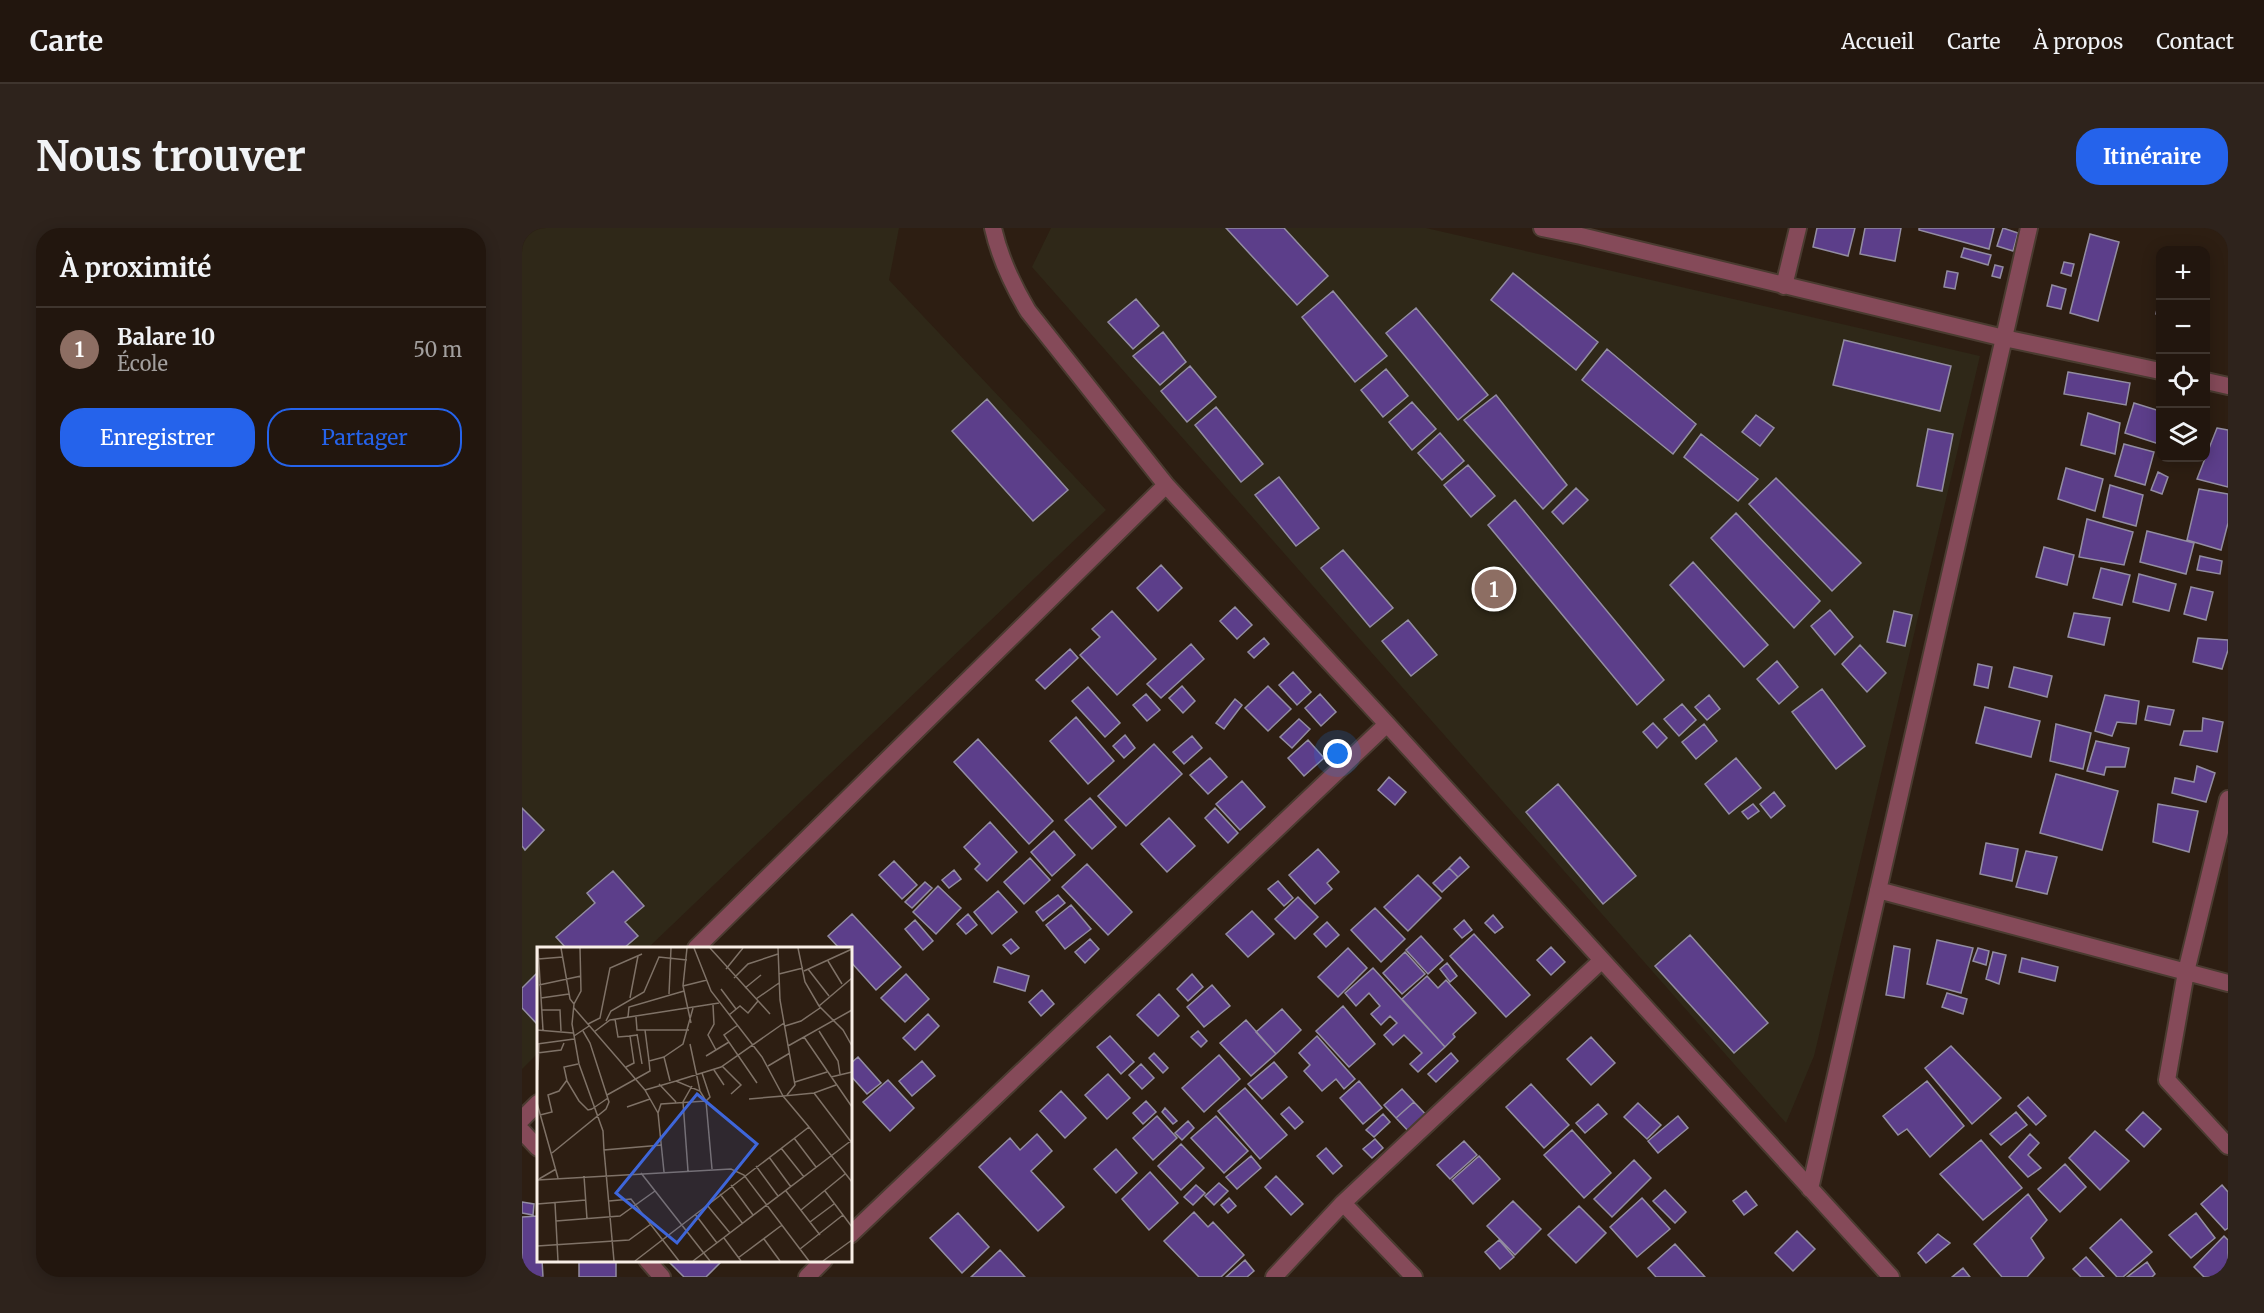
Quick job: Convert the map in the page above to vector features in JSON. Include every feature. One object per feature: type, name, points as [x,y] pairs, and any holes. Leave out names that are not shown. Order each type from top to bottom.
[{"type":"street","points":[[993,228],[1010,281],[1028,311],[1166,485],[1388,724],[1891,1277]]},
{"type":"street","points":[[1542,228],[1582,232],[1784,286],[2004,338],[2156,370]]},
{"type":"street","points":[[1784,286],[1798,228]]},
{"type":"street","points":[[1810,1189],[2029,228]]},
{"type":"street","points":[[2210,382],[2228,386]]},
{"type":"street","points":[[697,947],[1166,485]]},
{"type":"street","points":[[852,1233],[1388,724]]},
{"type":"street","points":[[2228,799],[2186,972],[2167,1080],[2228,1146]]},
{"type":"street","points":[[1878,890],[2228,982]]},
{"type":"street","points":[[1274,1277],[1342,1203],[1602,960]]},
{"type":"street","points":[[522,1119],[537,1104]]},
{"type":"street","points":[[522,1131],[537,1147]]},
{"type":"street","points":[[1342,1203],[1414,1277]]},
{"type":"street","points":[[649,1262],[662,1277]]},
{"type":"street","points":[[807,1277],[822,1262]]},
{"type":"shaded area","points":[[522,228],[899,228],[889,280],[1106,510],[649,947],[537,947],[537,1054],[522,1069]]},
{"type":"shaded area","points":[[1051,228],[1426,228],[1980,356],[1814,1056],[1786,1123],[1032,267]]},
{"type":"building","points":[[1226,228],[1284,228],[1328,276],[1297,305]]},
{"type":"building","points":[[1817,228],[1855,228],[1848,256],[1813,247]]},
{"type":"building","points":[[1865,228],[1901,228],[1895,261],[1860,254]]},
{"type":"building","points":[[1919,228],[1994,228],[1989,249],[1919,230]]},
{"type":"building","points":[[2003,228],[2018,233],[2013,251],[1997,246]]},
{"type":"building","points":[[2090,234],[2119,242],[2098,321],[2070,313]]},
{"type":"building","points":[[1964,248],[1991,255],[1988,265],[1961,257]]},
{"type":"building","points":[[2064,262],[2074,264],[2071,276],[2061,273]]},
{"type":"building","points":[[1995,265],[2003,267],[2000,278],[1992,276]]},
{"type":"building","points":[[1947,271],[1958,273],[1955,289],[1944,287]]},
{"type":"building","points":[[1513,273],[1598,342],[1576,370],[1491,300]]},
{"type":"building","points":[[2052,285],[2066,289],[2061,309],[2047,306]]},
{"type":"building","points":[[1333,291],[1387,356],[1355,382],[1302,317]]},
{"type":"building","points":[[1136,299],[1159,326],[1133,349],[1108,322]]},
{"type":"building","points":[[1416,308],[1488,395],[1458,420],[1386,333]]},
{"type":"building","points":[[1163,332],[1186,362],[1160,385],[1133,356]]},
{"type":"building","points":[[1844,340],[1951,366],[1940,411],[1833,385]]},
{"type":"building","points":[[1607,349],[1696,424],[1673,454],[1582,380]]},
{"type":"building","points":[[1190,366],[1216,397],[1187,422],[1161,391]]},
{"type":"building","points":[[1386,369],[1408,396],[1383,417],[1361,390]]},
{"type":"building","points":[[2068,372],[2130,383],[2126,405],[2064,394]]},
{"type":"building","points":[[1496,395],[1567,485],[1543,509],[1464,420]]},
{"type":"building","points":[[987,399],[1068,490],[1033,521],[952,431]]},
{"type":"building","points":[[1412,402],[1436,429],[1412,450],[1389,422]]},
{"type":"building","points":[[2134,403],[2156,410],[2156,443],[2125,433]]},
{"type":"building","points":[[1216,407],[1263,464],[1241,482],[1195,425]]},
{"type":"building","points":[[2088,413],[2120,423],[2115,454],[2081,445]]},
{"type":"building","points":[[1756,415],[1774,428],[1760,446],[1742,432]]},
{"type":"building","points":[[2217,428],[2228,430],[2228,487],[2197,479],[2204,462],[2210,462],[2210,446]]},
{"type":"building","points":[[1928,429],[1953,434],[1942,491],[1917,486]]},
{"type":"building","points":[[1440,433],[1464,461],[1442,480],[1418,453]]},
{"type":"building","points":[[1701,434],[1758,479],[1738,501],[1684,457]]},
{"type":"building","points":[[2124,444],[2154,452],[2145,485],[2115,476]]},
{"type":"building","points":[[1468,465],[1495,496],[1471,517],[1444,485]]},
{"type":"building","points":[[2066,468],[2103,479],[2095,511],[2058,499]]},
{"type":"building","points":[[2158,472],[2168,477],[2162,494],[2151,490]]},
{"type":"building","points":[[1279,477],[1319,528],[1296,546],[1255,495]]},
{"type":"building","points":[[1776,478],[1861,563],[1832,591],[1749,504]]},
{"type":"building","points":[[2110,485],[2143,495],[2136,526],[2103,517]]},
{"type":"building","points":[[1576,488],[1588,500],[1563,524],[1552,512]]},
{"type":"building","points":[[2199,489],[2228,494],[2228,523],[2221,550],[2187,540]]},
{"type":"building","points":[[1515,500],[1664,680],[1637,705],[1488,525]]},
{"type":"building","points":[[1736,513],[1820,601],[1794,628],[1711,538]]},
{"type":"building","points":[[2087,519],[2133,532],[2124,565],[2079,557]]},
{"type":"building","points":[[2147,531],[2194,543],[2186,574],[2140,562]]},
{"type":"building","points":[[2044,547],[2074,555],[2067,585],[2036,577]]},
{"type":"building","points":[[1343,550],[1393,608],[1370,627],[1321,568]]},
{"type":"building","points":[[2200,556],[2222,561],[2220,574],[2197,570]]},
{"type":"building","points":[[1693,562],[1768,645],[1744,667],[1670,585]]},
{"type":"building","points":[[1161,565],[1182,588],[1158,611],[1137,588]]},
{"type":"building","points":[[2101,568],[2130,575],[2122,605],[2093,598]]},
{"type":"building","points":[[2139,574],[2176,584],[2169,611],[2133,602]]},
{"type":"building","points":[[2191,587],[2213,592],[2206,620],[2184,614]]},
{"type":"building","points":[[1235,607],[1252,625],[1237,639],[1220,621]]},
{"type":"building","points":[[1830,610],[1853,637],[1835,655],[1811,626]]},
{"type":"building","points":[[1112,611],[1156,659],[1117,695],[1080,655],[1100,637],[1092,629]]},
{"type":"building","points":[[1894,611],[1912,615],[1905,646],[1887,642]]},
{"type":"building","points":[[2074,613],[2110,618],[2104,645],[2068,637]]},
{"type":"building","points":[[1408,620],[1437,655],[1411,676],[1382,641]]},
{"type":"building","points":[[1264,638],[1269,644],[1254,658],[1248,652]]},
{"type":"building","points":[[2198,638],[2228,640],[2228,650],[2222,669],[2193,662]]},
{"type":"building","points":[[1191,644],[1204,659],[1161,698],[1147,684]]},
{"type":"building","points":[[1860,645],[1886,673],[1867,692],[1842,664]]},
{"type":"building","points":[[1070,649],[1078,658],[1045,689],[1036,680]]},
{"type":"building","points":[[1777,661],[1798,687],[1779,704],[1757,679]]},
{"type":"building","points":[[1978,664],[1992,667],[1988,688],[1974,685]]},
{"type":"building","points":[[2014,667],[2052,676],[2047,697],[2009,687]]},
{"type":"building","points":[[1293,672],[1311,692],[1297,705],[1279,685]]},
{"type":"building","points":[[1182,686],[1195,701],[1183,713],[1169,698]]},
{"type":"building","points":[[1268,686],[1291,709],[1268,731],[1245,708]]},
{"type":"building","points":[[1088,687],[1120,723],[1105,737],[1072,701]]},
{"type":"building","points":[[1822,689],[1865,746],[1836,769],[1792,712]]},
{"type":"building","points":[[1146,694],[1160,710],[1147,721],[1133,705]]},
{"type":"building","points":[[1320,694],[1336,712],[1321,726],[1305,708]]},
{"type":"building","points":[[1709,695],[1720,709],[1707,720],[1695,707]]},
{"type":"building","points":[[2105,695],[2139,701],[2136,724],[2117,722],[2112,736],[2095,731]]},
{"type":"building","points":[[1235,699],[1242,705],[1224,729],[1216,723]]},
{"type":"building","points":[[1682,704],[1696,720],[1679,736],[1664,719]]},
{"type":"building","points":[[2148,706],[2174,710],[2170,725],[2145,720]]},
{"type":"building","points":[[1985,707],[2040,721],[2031,757],[1976,743]]},
{"type":"building","points":[[1076,717],[1114,761],[1088,784],[1050,741]]},
{"type":"building","points":[[2203,718],[2223,722],[2217,752],[2180,745],[2184,731],[2202,731]]},
{"type":"building","points":[[1299,719],[1310,729],[1292,748],[1280,737]]},
{"type":"building","points":[[1653,723],[1667,738],[1657,748],[1643,732]]},
{"type":"building","points":[[1704,724],[1717,741],[1696,759],[1682,742]]},
{"type":"building","points":[[2056,724],[2091,733],[2083,769],[2050,761]]},
{"type":"building","points":[[1125,735],[1135,748],[1124,758],[1113,746]]},
{"type":"building","points":[[1192,736],[1202,748],[1184,764],[1173,752]]},
{"type":"building","points":[[978,739],[1053,821],[1029,844],[954,762]]},
{"type":"building","points":[[1308,740],[1324,758],[1304,776],[1288,758]]},
{"type":"building","points":[[2096,741],[2129,748],[2125,767],[2106,767],[2104,775],[2087,771]]},
{"type":"building","points":[[1154,744],[1182,774],[1126,826],[1098,796]]},
{"type":"building","points":[[1210,758],[1227,777],[1208,794],[1190,775]]},
{"type":"building","points":[[1736,758],[1761,788],[1729,814],[1705,784]]},
{"type":"building","points":[[2197,766],[2215,773],[2206,802],[2172,793],[2175,778],[2194,782]]},
{"type":"building","points":[[2056,774],[2118,791],[2102,850],[2040,833]]},
{"type":"building","points":[[1389,777],[1406,792],[1395,805],[1378,790]]},
{"type":"building","points":[[1242,781],[1265,807],[1240,830],[1216,804]]},
{"type":"building","points":[[1558,784],[1636,876],[1603,904],[1526,812]]},
{"type":"building","points":[[1774,792],[1785,806],[1771,818],[1760,804]]},
{"type":"building","points":[[1090,798],[1116,827],[1092,849],[1065,820]]},
{"type":"building","points":[[1753,804],[1759,811],[1748,819],[1742,812]]},
{"type":"building","points":[[2158,804],[2198,811],[2189,852],[2153,842]]},
{"type":"building","points":[[522,808],[544,830],[525,850],[522,846]]},
{"type":"building","points":[[1215,808],[1238,833],[1228,843],[1205,818]]},
{"type":"building","points":[[1169,818],[1195,846],[1167,872],[1141,844]]},
{"type":"building","points":[[990,822],[1017,852],[987,881],[975,869],[980,864],[964,847]]},
{"type":"building","points":[[1054,831],[1075,855],[1052,876],[1031,852]]},
{"type":"building","points":[[1986,843],[2018,849],[2012,881],[1980,874]]},
{"type":"building","points":[[1318,849],[1339,872],[1327,883],[1332,889],[1315,904],[1289,875]]},
{"type":"building","points":[[2026,851],[2057,857],[2047,894],[2016,887]]},
{"type":"building","points":[[1460,857],[1469,867],[1458,877],[1449,868]]},
{"type":"building","points":[[1030,858],[1050,880],[1024,904],[1004,882]]},
{"type":"building","points":[[894,861],[917,885],[902,899],[879,875]]},
{"type":"building","points":[[1087,864],[1132,912],[1108,935],[1062,887]]},
{"type":"building","points":[[1449,868],[1458,877],[1442,892],[1433,883]]},
{"type":"building","points":[[954,870],[961,879],[949,888],[942,880]]},
{"type":"building","points":[[613,871],[644,906],[625,922],[638,936],[625,947],[565,947],[556,937],[595,903],[587,893]]},
{"type":"building","points":[[1418,875],[1441,898],[1408,931],[1384,907]]},
{"type":"building","points":[[1278,881],[1293,898],[1284,906],[1268,889]]},
{"type":"building","points":[[925,882],[932,888],[912,908],[905,902]]},
{"type":"building","points":[[938,886],[961,908],[936,934],[913,912]]},
{"type":"building","points":[[998,891],[1017,912],[992,934],[974,912]]},
{"type":"building","points":[[1058,895],[1065,903],[1043,921],[1036,912]]},
{"type":"building","points":[[1298,897],[1318,917],[1295,939],[1275,919]]},
{"type":"building","points":[[1071,905],[1091,929],[1065,949],[1046,925]]},
{"type":"building","points":[[1375,908],[1405,939],[1381,962],[1351,930]]},
{"type":"building","points":[[1252,911],[1274,934],[1248,957],[1226,934]]},
{"type":"building","points":[[852,914],[901,967],[876,990],[852,963],[852,947],[838,947],[828,936]]},
{"type":"building","points":[[968,914],[977,925],[966,934],[957,924]]},
{"type":"building","points":[[1493,915],[1503,927],[1495,933],[1485,923]]},
{"type":"building","points":[[915,920],[933,941],[923,950],[905,929]]},
{"type":"building","points":[[1464,920],[1472,930],[1462,938],[1454,929]]},
{"type":"building","points":[[1327,922],[1339,935],[1326,947],[1314,934]]},
{"type":"building","points":[[1474,934],[1530,995],[1506,1017],[1450,956]]},
{"type":"building","points":[[1690,935],[1768,1023],[1734,1053],[1655,966]]},
{"type":"building","points":[[1421,936],[1443,960],[1428,974],[1406,950]]},
{"type":"building","points":[[1011,939],[1019,948],[1011,954],[1003,945]]},
{"type":"building","points":[[1090,939],[1099,949],[1085,963],[1075,952]]},
{"type":"building","points":[[1937,940],[1973,948],[1961,993],[1927,984]]},
{"type":"building","points":[[1894,946],[1910,949],[1904,998],[1886,995]]},
{"type":"building","points":[[1551,947],[1565,962],[1551,975],[1537,960]]},
{"type":"building","points":[[1348,948],[1367,968],[1338,997],[1318,977]]},
{"type":"building","points":[[1978,948],[1989,951],[1986,965],[1973,961]]},
{"type":"building","points":[[1405,952],[1425,974],[1402,994],[1383,973]]},
{"type":"building","points":[[1993,952],[2006,955],[1999,984],[1986,979]]},
{"type":"building","points":[[2022,958],[2058,967],[2055,981],[2019,972]]},
{"type":"building","points":[[1447,963],[1457,976],[1450,982],[1440,969]]},
{"type":"building","points":[[998,967],[1029,976],[1025,991],[994,982]]},
{"type":"building","points":[[1373,968],[1445,1047],[1418,1072],[1410,1064],[1422,1053],[1404,1035],[1393,1045],[1384,1035],[1397,1023],[1390,1016],[1381,1025],[1371,1014],[1380,1006],[1369,993],[1356,1006],[1345,993]]},
{"type":"building","points":[[537,973],[537,1024],[522,1008],[522,988]]},
{"type":"building","points":[[906,974],[929,999],[905,1022],[881,998]]},
{"type":"building","points":[[1192,974],[1203,987],[1188,1001],[1177,989]]},
{"type":"building","points":[[1427,976],[1438,988],[1446,980],[1476,1013],[1453,1034],[1455,1037],[1445,1047],[1402,999]]},
{"type":"building","points":[[1212,985],[1230,1006],[1204,1027],[1187,1007]]},
{"type":"building","points":[[1042,990],[1054,1004],[1041,1016],[1029,1002]]},
{"type":"building","points":[[1947,993],[1967,999],[1963,1014],[1942,1007]]},
{"type":"building","points":[[1159,994],[1179,1016],[1158,1036],[1137,1015]]},
{"type":"building","points":[[1343,1006],[1375,1044],[1349,1067],[1316,1031]]},
{"type":"building","points":[[1282,1009],[1301,1030],[1276,1054],[1256,1032]]},
{"type":"building","points":[[928,1014],[939,1026],[915,1050],[903,1038]]},
{"type":"building","points":[[1246,1020],[1276,1054],[1251,1076],[1220,1043]]},
{"type":"building","points":[[1198,1031],[1207,1041],[1201,1047],[1191,1037]]},
{"type":"building","points":[[1110,1036],[1134,1062],[1121,1074],[1097,1047]]},
{"type":"building","points":[[1317,1036],[1355,1079],[1344,1089],[1336,1079],[1322,1091],[1304,1071],[1310,1065],[1299,1053]]},
{"type":"building","points":[[1591,1037],[1615,1063],[1591,1085],[1567,1059]]},
{"type":"building","points":[[1951,1046],[2001,1098],[1972,1124],[1925,1068]]},
{"type":"building","points":[[1154,1053],[1168,1068],[1163,1073],[1149,1058]]},
{"type":"building","points":[[1451,1053],[1458,1061],[1436,1082],[1428,1074]]},
{"type":"building","points":[[1219,1055],[1240,1079],[1204,1112],[1182,1088]]},
{"type":"building","points":[[858,1057],[881,1083],[867,1094],[852,1077],[852,1062]]},
{"type":"building","points":[[922,1061],[935,1076],[912,1096],[899,1081]]},
{"type":"building","points":[[1274,1062],[1287,1077],[1262,1099],[1248,1084]]},
{"type":"building","points":[[1141,1064],[1154,1078],[1142,1089],[1129,1075]]},
{"type":"building","points":[[1108,1074],[1130,1098],[1107,1119],[1085,1095]]},
{"type":"building","points":[[888,1080],[914,1108],[890,1131],[863,1102]]},
{"type":"building","points":[[1359,1081],[1382,1108],[1363,1124],[1340,1098]]},
{"type":"building","points":[[1927,1081],[1964,1126],[1930,1157],[1907,1129],[1898,1135],[1883,1116]]},
{"type":"building","points":[[1531,1084],[1569,1125],[1544,1148],[1506,1107]]},
{"type":"building","points":[[1245,1088],[1287,1135],[1260,1159],[1218,1111]]},
{"type":"building","points":[[1402,1089],[1414,1102],[1396,1118],[1384,1105]]},
{"type":"building","points":[[1061,1091],[1086,1118],[1065,1138],[1040,1111]]},
{"type":"building","points":[[2028,1097],[2046,1116],[2036,1125],[2018,1106]]},
{"type":"building","points":[[1146,1101],[1156,1112],[1143,1124],[1133,1113]]},
{"type":"building","points":[[1414,1102],[1430,1119],[1412,1135],[1396,1118]]},
{"type":"building","points":[[1638,1103],[1661,1125],[1647,1139],[1624,1117]]},
{"type":"building","points":[[1598,1104],[1607,1114],[1585,1133],[1576,1123]]},
{"type":"building","points":[[1289,1107],[1303,1122],[1295,1129],[1281,1114]]},
{"type":"building","points":[[1165,1108],[1177,1121],[1173,1124],[1162,1112]]},
{"type":"building","points":[[2016,1112],[2027,1125],[2001,1145],[1990,1134]]},
{"type":"building","points":[[2143,1112],[2161,1129],[2144,1147],[2126,1130]]},
{"type":"building","points":[[1383,1114],[1390,1122],[1374,1137],[1366,1130]]},
{"type":"building","points":[[1157,1116],[1177,1138],[1153,1160],[1133,1138]]},
{"type":"building","points":[[1216,1116],[1248,1151],[1224,1173],[1191,1138]]},
{"type":"building","points":[[1678,1116],[1688,1128],[1658,1153],[1648,1141]]},
{"type":"building","points":[[1188,1121],[1194,1128],[1182,1140],[1175,1133]]},
{"type":"building","points":[[1572,1130],[1611,1173],[1584,1198],[1544,1155]]},
{"type":"building","points":[[2095,1131],[2129,1161],[2100,1190],[2069,1158]]},
{"type":"building","points":[[1037,1134],[1052,1151],[1031,1171],[1064,1207],[1038,1231],[979,1167],[1010,1138],[1020,1150]]},
{"type":"building","points":[[2030,1134],[2039,1143],[2028,1155],[2041,1168],[2028,1177],[2009,1157]]},
{"type":"building","points":[[1375,1139],[1383,1148],[1372,1158],[1363,1149]]},
{"type":"building","points":[[1981,1140],[2022,1188],[1983,1220],[1940,1174]]},
{"type":"building","points":[[1464,1141],[1477,1155],[1450,1179],[1437,1165]]},
{"type":"building","points":[[1181,1144],[1204,1168],[1181,1190],[1158,1166]]},
{"type":"building","points":[[1326,1148],[1342,1166],[1333,1174],[1317,1156]]},
{"type":"building","points":[[1116,1149],[1137,1173],[1116,1193],[1094,1169]]},
{"type":"building","points":[[1251,1156],[1261,1168],[1237,1189],[1226,1177]]},
{"type":"building","points":[[1479,1156],[1500,1179],[1473,1204],[1452,1180]]},
{"type":"building","points":[[1634,1160],[1651,1178],[1612,1217],[1594,1199]]},
{"type":"building","points":[[2065,1164],[2086,1187],[2060,1212],[2038,1189]]},
{"type":"building","points":[[1150,1172],[1178,1203],[1149,1230],[1122,1199]]},
{"type":"building","points":[[1276,1176],[1303,1204],[1291,1215],[1265,1187]]},
{"type":"building","points":[[1219,1183],[1228,1191],[1214,1205],[1205,1196]]},
{"type":"building","points":[[1196,1185],[1205,1193],[1193,1205],[1184,1197]]},
{"type":"building","points":[[2222,1185],[2228,1192],[2228,1228],[2225,1230],[2201,1204]]},
{"type":"building","points":[[1665,1190],[1686,1212],[1675,1223],[1653,1201]]},
{"type":"building","points":[[1746,1191],[1757,1205],[1744,1215],[1733,1201]]},
{"type":"building","points":[[2028,1194],[2047,1220],[2031,1238],[2044,1258],[2027,1277],[2002,1277],[1974,1244]]},
{"type":"building","points":[[1229,1198],[1236,1206],[1228,1213],[1221,1205]]},
{"type":"building","points":[[1642,1198],[1670,1229],[1637,1257],[1610,1227]]},
{"type":"building","points":[[1513,1201],[1541,1229],[1515,1255],[1487,1226]]},
{"type":"building","points":[[522,1202],[534,1204],[533,1215],[522,1213]]},
{"type":"building","points":[[1579,1206],[1606,1233],[1576,1263],[1548,1235]]},
{"type":"building","points":[[1194,1212],[1208,1227],[1213,1222],[1244,1255],[1221,1277],[1199,1277],[1164,1241]]},
{"type":"building","points":[[958,1213],[989,1247],[962,1273],[930,1238]]},
{"type":"building","points":[[2196,1213],[2215,1238],[2191,1258],[2169,1235]]},
{"type":"building","points":[[537,1216],[537,1262],[542,1262],[543,1277],[522,1277],[522,1217]]},
{"type":"building","points":[[2121,1219],[2152,1252],[2123,1277],[2117,1277],[2090,1248]]},
{"type":"building","points":[[1797,1231],[1815,1249],[1793,1271],[1775,1253]]},
{"type":"building","points":[[1938,1234],[1950,1243],[1926,1263],[1918,1253]]},
{"type":"building","points":[[2224,1236],[2228,1240],[2228,1277],[2204,1277],[2194,1267]]},
{"type":"building","points":[[1499,1240],[1514,1257],[1500,1269],[1485,1252]]},
{"type":"building","points":[[1675,1244],[1705,1277],[1656,1277],[1648,1268]]},
{"type":"building","points":[[1000,1250],[1025,1277],[971,1277]]},
{"type":"building","points":[[2086,1257],[2104,1277],[2081,1277],[2073,1269]]},
{"type":"building","points":[[1245,1260],[1254,1271],[1247,1277],[1226,1277]]},
{"type":"building","points":[[579,1262],[616,1262],[616,1277],[579,1277]]},
{"type":"building","points":[[669,1262],[721,1262],[706,1277],[684,1277]]},
{"type":"building","points":[[2147,1262],[2155,1274],[2152,1277],[2127,1277]]},
{"type":"building","points":[[1963,1268],[1970,1277],[1952,1277]]},
{"type":"place","name":"Balare 10","points":[[1494,589]]}]
